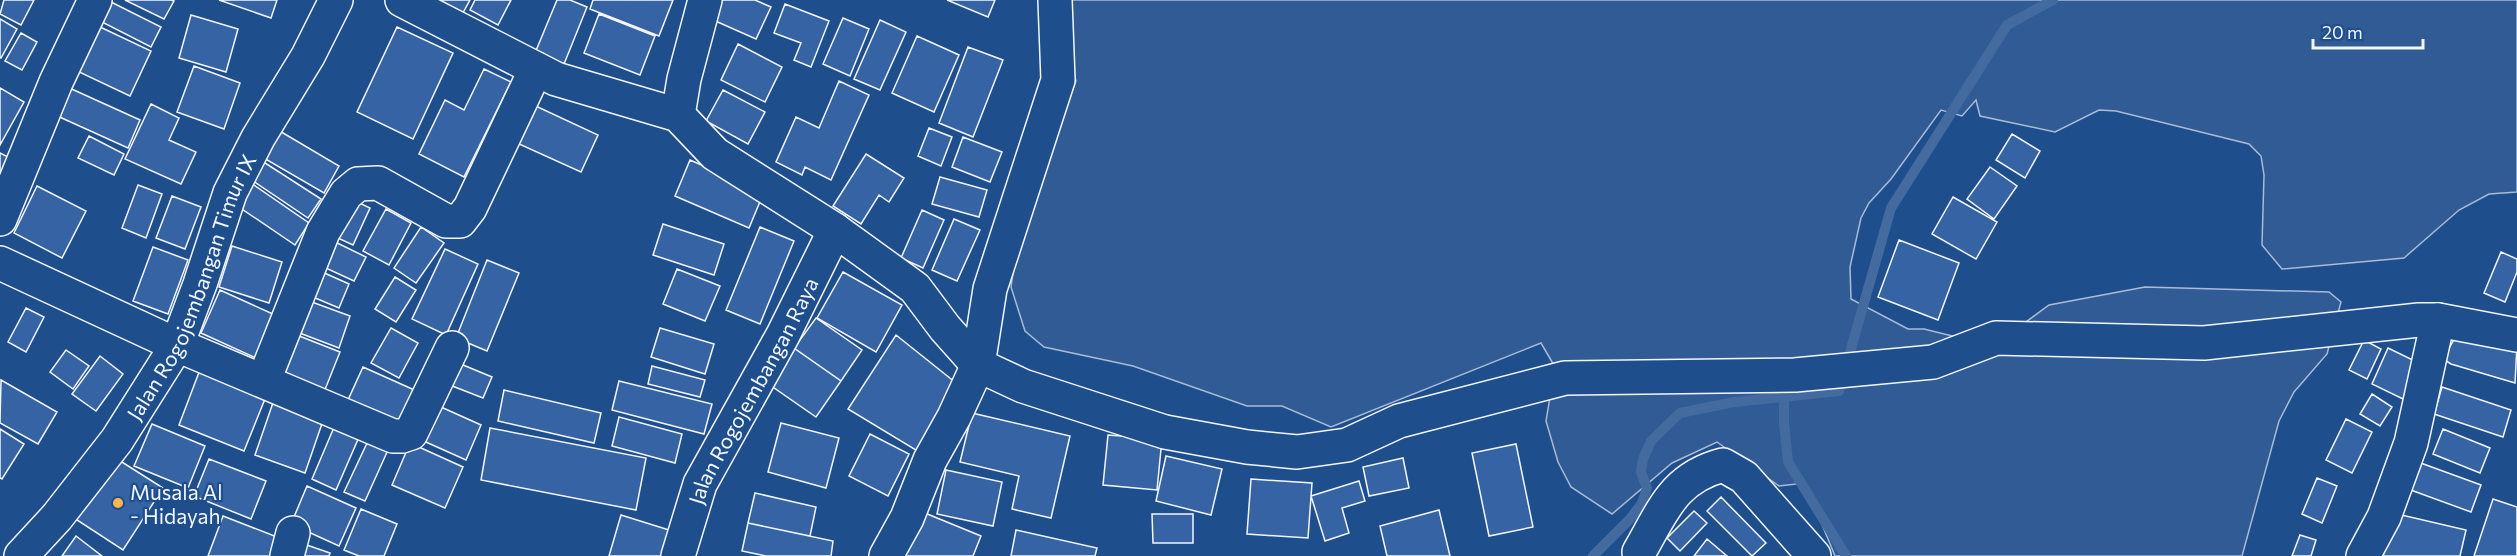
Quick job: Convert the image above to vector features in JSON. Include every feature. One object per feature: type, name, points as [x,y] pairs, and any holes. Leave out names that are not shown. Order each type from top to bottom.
[{"type":"street","points":[[0,219],[56,82],[95,0]]},
{"type":"street","name":"Jalan Rogojembangan Timur IX","points":[[21,556],[57,518],[117,440],[177,345],[230,193],[258,138],[308,56],[336,0]]},
{"type":"street","points":[[402,0],[556,79],[678,115],[715,154],[835,230],[915,288],[945,328],[978,365],[1023,386],[1165,432],[1247,447],[1297,452],[1347,445],[1400,421],[1565,378],[1795,375],[1933,362],[1996,338],[2204,343],[2420,320],[2438,320],[2517,335]]},
{"type":"street","points":[[678,115],[684,79],[705,0]]},
{"type":"street","points":[[886,556],[907,518],[930,460],[954,417],[978,365],[990,289],[1058,80],[1055,0]]},
{"type":"street","points":[[264,380],[323,232],[346,194],[358,184],[378,183],[446,221],[460,221],[470,208],[536,69]]},
{"type":"street","name":"Jalan Rogojembangan Raya","points":[[678,556],[700,484],[783,335],[835,230]]},
{"type":"street","points":[[0,263],[177,345],[264,380],[380,432],[402,436],[411,433],[452,348]]},
{"type":"street","points":[[2363,556],[2384,517],[2411,443],[2438,320]]},
{"type":"street","points":[[1639,552],[1676,489],[1705,470],[1723,465],[1744,477],[1814,556]]},
{"type":"shaded area","points":[[1064,0],[2517,0],[2517,192],[2489,194],[2459,210],[2404,258],[2282,269],[2262,245],[2264,175],[2261,156],[2249,144],[2116,111],[2099,110],[2055,132],[1980,116],[1976,100],[1962,116],[1941,110],[1891,179],[1869,203],[1861,218],[1850,267],[1851,299],[1908,329],[1924,329],[1993,346],[2049,305],[2145,287],[2329,292],[2341,302],[2327,354],[2294,392],[2279,421],[2242,556],[1835,556],[1805,483],[1779,486],[1717,442],[1672,463],[1612,514],[1571,487],[1558,462],[1546,421],[1555,367],[1541,343],[1331,427],[1282,406],[1247,406],[1133,366],[1044,347],[1025,331],[1011,287],[1019,232],[1076,81],[1066,45]]},
{"type":"building","points":[[4,0],[34,0],[21,25],[0,14]]},
{"type":"building","points":[[125,0],[171,0],[174,1],[164,19]]},
{"type":"building","points":[[219,0],[277,0],[271,18]]},
{"type":"building","points":[[422,0],[470,0],[459,20]]},
{"type":"building","points":[[475,0],[511,0],[498,25],[470,10]]},
{"type":"building","points":[[557,0],[570,0],[587,7],[564,64],[535,53]]},
{"type":"building","points":[[593,0],[673,0],[659,36],[590,9]]},
{"type":"building","points":[[719,0],[755,0],[771,7],[756,39],[711,19]]},
{"type":"building","points":[[947,0],[995,0],[988,17]]},
{"type":"building","points":[[109,1],[161,27],[151,47],[100,21]]},
{"type":"building","points":[[785,4],[829,21],[811,67],[794,60],[801,43],[774,33]]},
{"type":"building","points":[[599,14],[655,36],[640,75],[584,53]]},
{"type":"building","points":[[191,15],[238,29],[226,72],[179,58]]},
{"type":"building","points":[[843,18],[869,29],[850,76],[823,64]]},
{"type":"building","points":[[0,19],[17,29],[1,58],[0,58]]},
{"type":"building","points":[[880,20],[906,32],[880,90],[854,79]]},
{"type":"building","points":[[98,26],[151,51],[130,96],[77,71]]},
{"type":"building","points":[[397,27],[453,53],[413,139],[357,112]]},
{"type":"building","points":[[21,33],[37,42],[22,70],[5,61]]},
{"type":"building","points":[[917,36],[959,55],[934,112],[892,93]]},
{"type":"building","points":[[738,44],[782,67],[765,102],[721,80]]},
{"type":"building","points":[[968,47],[1003,60],[973,137],[939,123]]},
{"type":"building","points":[[194,66],[240,83],[224,129],[177,112]]},
{"type":"building","points":[[484,69],[511,82],[464,177],[419,154],[445,100],[464,110]]},
{"type":"building","points":[[839,81],[869,95],[831,180],[805,167],[802,175],[776,162],[796,117],[819,128]]},
{"type":"building","points":[[65,86],[140,120],[128,148],[53,114]]},
{"type":"building","points":[[0,88],[24,102],[0,145]]},
{"type":"building","points":[[723,90],[765,112],[748,144],[706,121]]},
{"type":"building","points":[[525,101],[598,135],[581,172],[508,139]]},
{"type":"building","points":[[151,104],[179,118],[169,140],[196,152],[181,184],[125,159]]},
{"type":"building","points":[[929,128],[952,137],[941,166],[918,156]]},
{"type":"building","points":[[278,130],[339,166],[324,193],[262,157]]},
{"type":"building","points":[[2012,134],[2040,151],[2025,178],[1996,160]]},
{"type":"building","points":[[89,136],[124,154],[114,175],[78,158]]},
{"type":"building","points":[[963,137],[1002,152],[990,182],[952,167]]},
{"type":"building","points":[[0,153],[10,158],[1,175],[0,175]]},
{"type":"building","points":[[866,154],[904,178],[889,202],[879,195],[861,224],[833,206]]},
{"type":"building","points":[[690,160],[764,192],[749,228],[675,196]]},
{"type":"building","points":[[262,161],[321,199],[308,218],[250,179]]},
{"type":"building","points":[[1990,167],[2017,186],[1994,219],[1967,199]]},
{"type":"building","points":[[940,177],[987,190],[979,217],[932,204]]},
{"type":"building","points":[[251,183],[309,223],[295,245],[236,205]]},
{"type":"building","points":[[138,185],[162,194],[146,238],[122,228]]},
{"type":"building","points":[[37,186],[86,211],[62,258],[14,233]]},
{"type":"building","points":[[172,196],[201,207],[185,249],[156,238]]},
{"type":"building","points":[[347,197],[370,208],[353,245],[329,234]]},
{"type":"building","points":[[1953,197],[1997,222],[1976,259],[1932,234]]},
{"type":"building","points":[[386,209],[411,223],[389,265],[363,251]]},
{"type":"building","points":[[922,210],[944,220],[923,268],[901,258]]},
{"type":"building","points":[[954,219],[980,230],[957,281],[932,270]]},
{"type":"building","points":[[663,224],[724,244],[714,275],[653,255]]},
{"type":"building","points":[[421,227],[444,243],[416,283],[394,268]]},
{"type":"building","points":[[760,227],[794,241],[760,324],[726,310]]},
{"type":"building","points":[[329,239],[366,257],[354,281],[317,264]]},
{"type":"building","points":[[1899,240],[1959,263],[1938,320],[1878,297]]},
{"type":"building","points":[[232,246],[282,262],[269,303],[219,287]]},
{"type":"building","points":[[153,247],[188,260],[168,314],[133,301]]},
{"type":"building","points":[[445,249],[478,264],[446,335],[412,319]]},
{"type":"building","points":[[2501,252],[2517,259],[2517,272],[2505,302],[2484,293]]},
{"type":"building","points":[[487,260],[519,273],[487,351],[456,338]]},
{"type":"building","points":[[311,267],[349,284],[339,308],[301,292]]},
{"type":"building","points":[[677,269],[720,286],[705,321],[663,304]]},
{"type":"building","points":[[843,272],[902,305],[876,352],[817,318]]},
{"type":"building","points":[[395,277],[416,290],[396,322],[375,309]]},
{"type":"building","points":[[220,290],[275,315],[256,358],[201,333]]},
{"type":"building","points":[[301,298],[350,316],[339,348],[289,329]]},
{"type":"building","points":[[26,308],[44,317],[26,352],[8,342]]},
{"type":"building","points":[[816,318],[862,350],[841,381],[794,348]]},
{"type":"building","points":[[391,328],[418,343],[399,378],[371,363]]},
{"type":"building","points":[[660,328],[714,344],[705,374],[651,357]]},
{"type":"building","points":[[2460,329],[2517,345],[2515,383],[2451,364],[2443,359]]},
{"type":"building","points":[[289,332],[340,352],[324,392],[274,373]]},
{"type":"building","points":[[896,335],[956,383],[924,455],[848,409]]},
{"type":"building","points":[[2364,340],[2381,349],[2367,379],[2349,370]]},
{"type":"building","points":[[794,348],[841,381],[816,417],[770,385]]},
{"type":"building","points":[[2388,348],[2421,364],[2403,399],[2372,384]]},
{"type":"building","points":[[66,350],[89,366],[73,389],[50,372]]},
{"type":"building","points":[[100,356],[123,374],[96,411],[72,394]]},
{"type":"building","points":[[451,360],[492,377],[483,398],[442,382]]},
{"type":"building","points":[[652,366],[705,380],[700,397],[648,384]]},
{"type":"building","points":[[201,367],[267,394],[244,451],[179,425]]},
{"type":"building","points":[[363,367],[421,393],[407,427],[348,400]]},
{"type":"building","points":[[1,380],[57,412],[38,444],[0,423]]},
{"type":"building","points":[[619,381],[712,404],[704,434],[612,410]]},
{"type":"building","points":[[2442,387],[2511,410],[2503,437],[2434,414]]},
{"type":"building","points":[[504,390],[601,413],[594,443],[498,421]]},
{"type":"building","points":[[276,394],[326,412],[305,473],[255,455]]},
{"type":"building","points":[[2372,394],[2392,407],[2380,426],[2360,414]]},
{"type":"building","points":[[432,403],[481,425],[466,460],[417,438]]},
{"type":"building","points":[[972,413],[1070,436],[1051,518],[1012,509],[1019,476],[960,462]]},
{"type":"building","points":[[619,417],[682,434],[675,463],[612,446]]},
{"type":"building","points":[[2346,419],[2372,432],[2352,473],[2326,460]]},
{"type":"building","points":[[781,423],[839,438],[826,488],[768,472]]},
{"type":"building","points":[[152,424],[205,446],[188,488],[134,466]]},
{"type":"building","points":[[335,425],[359,437],[336,490],[312,479]]},
{"type":"building","points":[[490,428],[646,458],[636,510],[481,480]]},
{"type":"building","points":[[0,429],[24,444],[2,479],[0,478]]},
{"type":"building","points":[[2443,429],[2490,448],[2480,473],[2433,454]]},
{"type":"building","points":[[870,434],[909,454],[888,496],[849,476]]},
{"type":"building","points":[[1108,435],[1162,439],[1157,490],[1103,485]]},
{"type":"building","points":[[368,441],[388,450],[365,501],[344,492]]},
{"type":"building","points":[[410,443],[463,467],[445,508],[392,485]]},
{"type":"building","points":[[1516,444],[1533,527],[1489,536],[1472,453]]},
{"type":"building","points":[[1166,456],[1222,469],[1211,515],[1156,501]]},
{"type":"building","name":"Musala Al - Hidayah","points":[[114,457],[163,488],[123,550],[74,518]]},
{"type":"building","points":[[1403,458],[1409,488],[1369,496],[1363,467]]},
{"type":"building","points":[[209,459],[266,481],[251,519],[194,496]]},
{"type":"building","points":[[2418,462],[2481,485],[2471,512],[2408,489]]},
{"type":"building","points":[[946,470],[1002,482],[993,526],[937,514]]},
{"type":"building","points":[[2317,478],[2337,486],[2322,523],[2302,514]]},
{"type":"building","points":[[1251,479],[1312,483],[1308,538],[1247,534]]},
{"type":"building","points":[[1359,481],[1365,501],[1342,508],[1349,533],[1325,541],[1311,496]]},
{"type":"building","points":[[307,486],[356,508],[339,546],[291,524]]},
{"type":"building","points":[[755,493],[816,507],[810,536],[748,523]]},
{"type":"building","points":[[1721,497],[1766,543],[1752,556],[1707,511]]},
{"type":"building","points":[[2493,499],[2517,507],[2517,556],[2474,556]]},
{"type":"building","points":[[361,509],[397,524],[384,556],[359,556],[344,550]]},
{"type":"building","points":[[1439,510],[1450,556],[1387,556],[1380,526]]},
{"type":"building","points":[[920,511],[981,536],[973,556],[902,556]]},
{"type":"building","points":[[1694,511],[1707,523],[1680,551],[1667,538]]},
{"type":"building","points":[[2393,513],[2466,530],[2460,556],[2383,556]]},
{"type":"building","points":[[1152,514],[1193,514],[1193,543],[1153,543]]},
{"type":"building","points":[[621,515],[669,530],[661,556],[609,556]]},
{"type":"building","points":[[223,516],[277,537],[270,556],[208,556]]},
{"type":"building","points":[[748,523],[833,541],[831,556],[766,556],[742,551]]},
{"type":"building","points":[[1016,530],[1097,548],[1095,556],[1011,556]]},
{"type":"building","points":[[2300,535],[2316,540],[2311,556],[2292,556]]},
{"type":"building","points":[[76,536],[102,556],[62,556]]},
{"type":"building","points":[[1707,539],[1727,556],[1694,556]]},
{"type":"building","points":[[298,542],[330,553],[329,556],[293,556]]},
{"type":"waterway","points":[[1593,556],[1630,519],[1642,503],[1647,488],[1641,472],[1643,459],[1651,441],[1680,413],[1734,402],[1839,391],[1891,208],[2007,25],[2053,0]]},
{"type":"waterway","points":[[1784,397],[1788,462],[1846,556]]},
{"type":"place","name":"Musala Al - Hidayah","points":[[118,503]]}]
